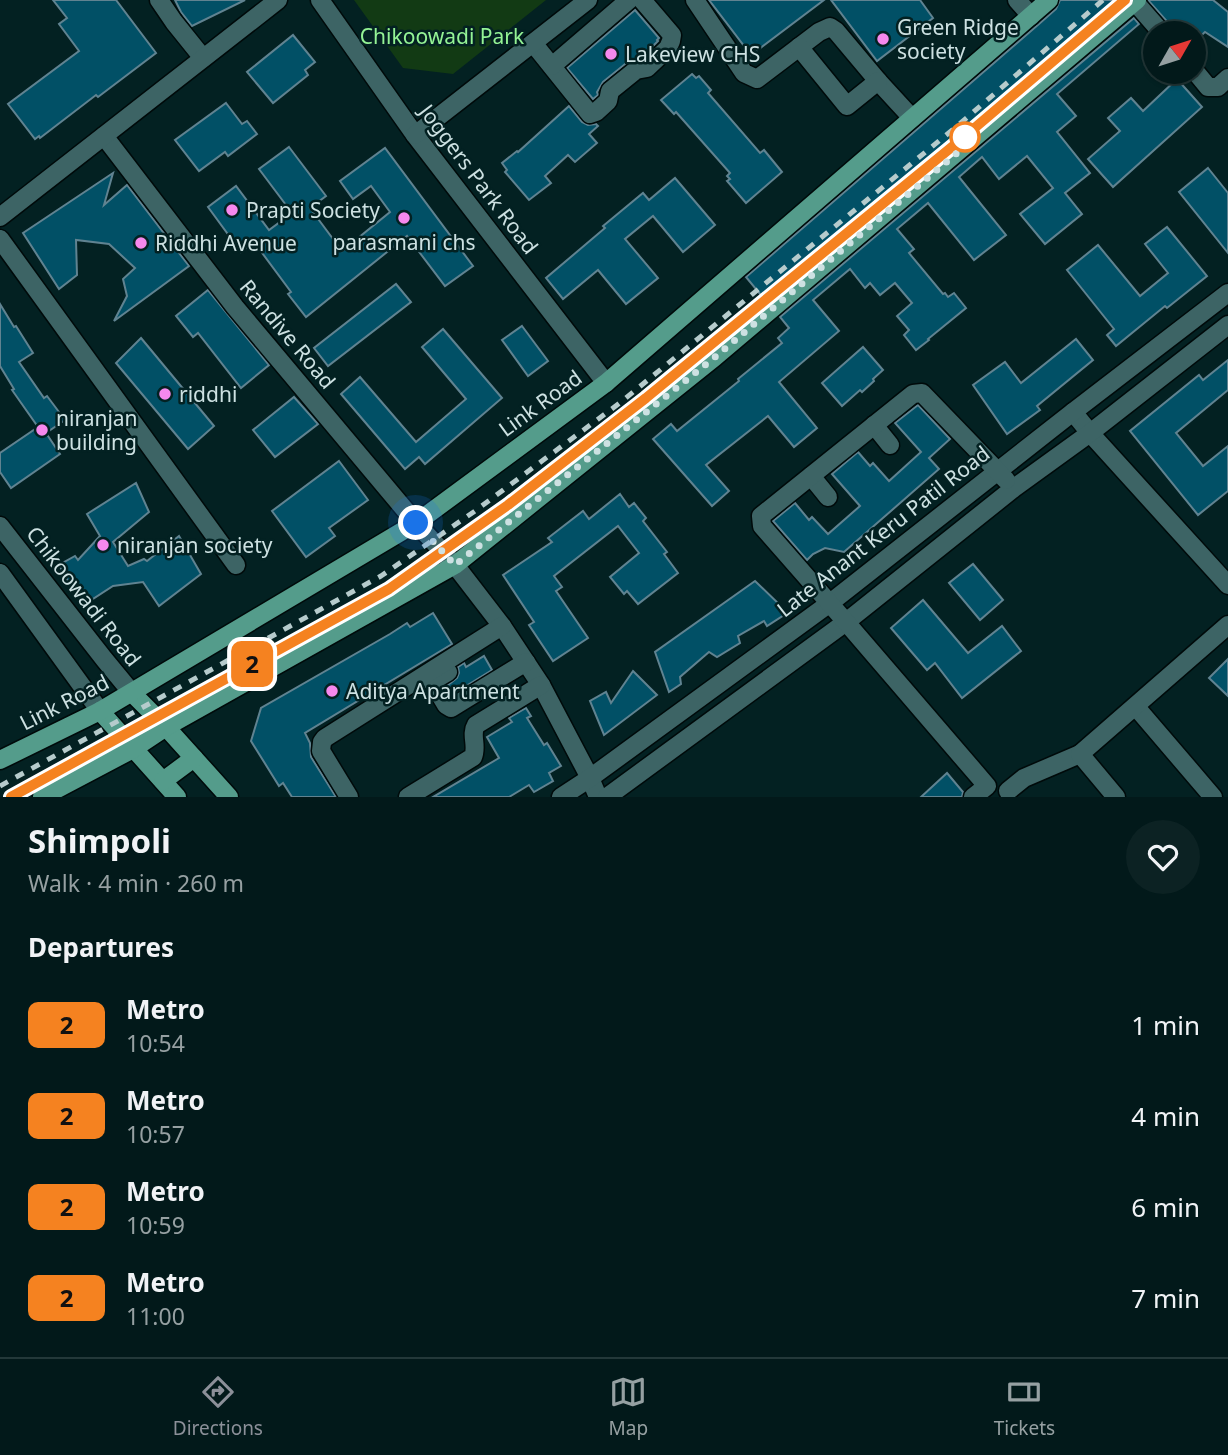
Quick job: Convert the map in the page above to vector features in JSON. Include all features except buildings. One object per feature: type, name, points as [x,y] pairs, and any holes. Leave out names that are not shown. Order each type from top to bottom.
[{"type":"main road","name":"Link Road","points":[[0,760],[132,693],[416,523],[606,383],[1049,0]]},
{"type":"main road","points":[[42,797],[133,749],[166,727],[455,565],[715,357],[1136,1]]},
{"type":"main road","points":[[132,693],[229,797]]},
{"type":"main road","points":[[100,711],[177,797]]},
{"type":"main road","points":[[163,781],[194,758]]},
{"type":"street","points":[[159,0],[204,58]]},
{"type":"street","points":[[0,216],[278,0]]},
{"type":"street","name":"Joggers Park Road","points":[[320,0],[415,135],[606,383]]},
{"type":"street","points":[[415,135],[588,0]]},
{"type":"street","points":[[552,66],[629,0]]},
{"type":"street","points":[[533,43],[590,114],[596,112],[608,101],[610,91],[636,70],[647,68],[668,48],[671,41],[672,35],[642,0]]},
{"type":"street","points":[[695,0],[744,73],[757,79],[819,32],[830,27],[912,118]]},
{"type":"street","points":[[1017,0],[1031,16]]},
{"type":"street","points":[[1136,1],[1152,21]]},
{"type":"street","points":[[799,47],[846,106],[878,81]]},
{"type":"street","points":[[1206,84],[1208,87],[1218,87],[1228,78]]},
{"type":"street","name":"Randive Road","points":[[104,136],[235,307],[416,523],[455,565],[505,631],[541,685],[598,797]]},
{"type":"street","points":[[0,239],[236,565]]},
{"type":"street","name":"Late Anant Keru Patil Road","points":[[561,797],[830,603],[1228,293]]},
{"type":"street","points":[[607,797],[846,622],[1014,488],[1090,433],[1228,325]]},
{"type":"street","points":[[973,797],[986,786],[762,526],[761,516],[913,394],[922,393],[1014,488]]},
{"type":"street","points":[[1073,412],[1228,585]]},
{"type":"street","points":[[874,425],[890,445]]},
{"type":"street","points":[[811,476],[828,497]]},
{"type":"street","name":"Chikoowadi Road","points":[[0,526],[132,693]]},
{"type":"street","points":[[0,573],[100,711]]},
{"type":"street","points":[[1008,791],[1024,778],[1080,754],[1228,625]]},
{"type":"street","points":[[505,631],[436,679],[433,683],[446,705],[451,708],[526,662]]},
{"type":"street","points":[[349,797],[321,751],[325,738],[505,631]]},
{"type":"street","points":[[408,797],[473,757],[473,730],[477,725],[541,685]]},
{"type":"street","points":[[1136,707],[1213,797]]},
{"type":"street","points":[[1080,754],[1116,797]]},
{"type":"green space","name":"Chikoowadi Park","points":[[354,0],[546,0],[453,74],[403,68]]},
{"type":"railway","points":[[0,786],[381,576],[475,511],[621,402],[956,127],[1103,0]]},
{"type":"railway","points":[[11,797],[389,588],[508,505],[625,415],[964,137],[1125,0]]},
{"type":"metro line","name":"2","points":[[11,797],[389,589],[508,505],[646,398],[964,137],[1125,0]]},
{"type":"place","name":"Green Ridge society","points":[[883,39]]},
{"type":"place","name":"Lakeview CHS","points":[[611,54]]},
{"type":"place","name":"Prapti Society","points":[[232,210]]},
{"type":"place","name":"parasmani chs","points":[[404,218]]},
{"type":"place","name":"Riddhi Avenue","points":[[141,243]]},
{"type":"place","name":"riddhi","points":[[165,394]]},
{"type":"place","name":"niranjan building","points":[[42,430]]},
{"type":"place","name":"niranjan society","points":[[103,545]]},
{"type":"place","name":"Aditya Apartment","points":[[332,691]]},
{"type":"route","points":[[416,523],[455,565],[715,357],[976,137],[965,137]]}]
